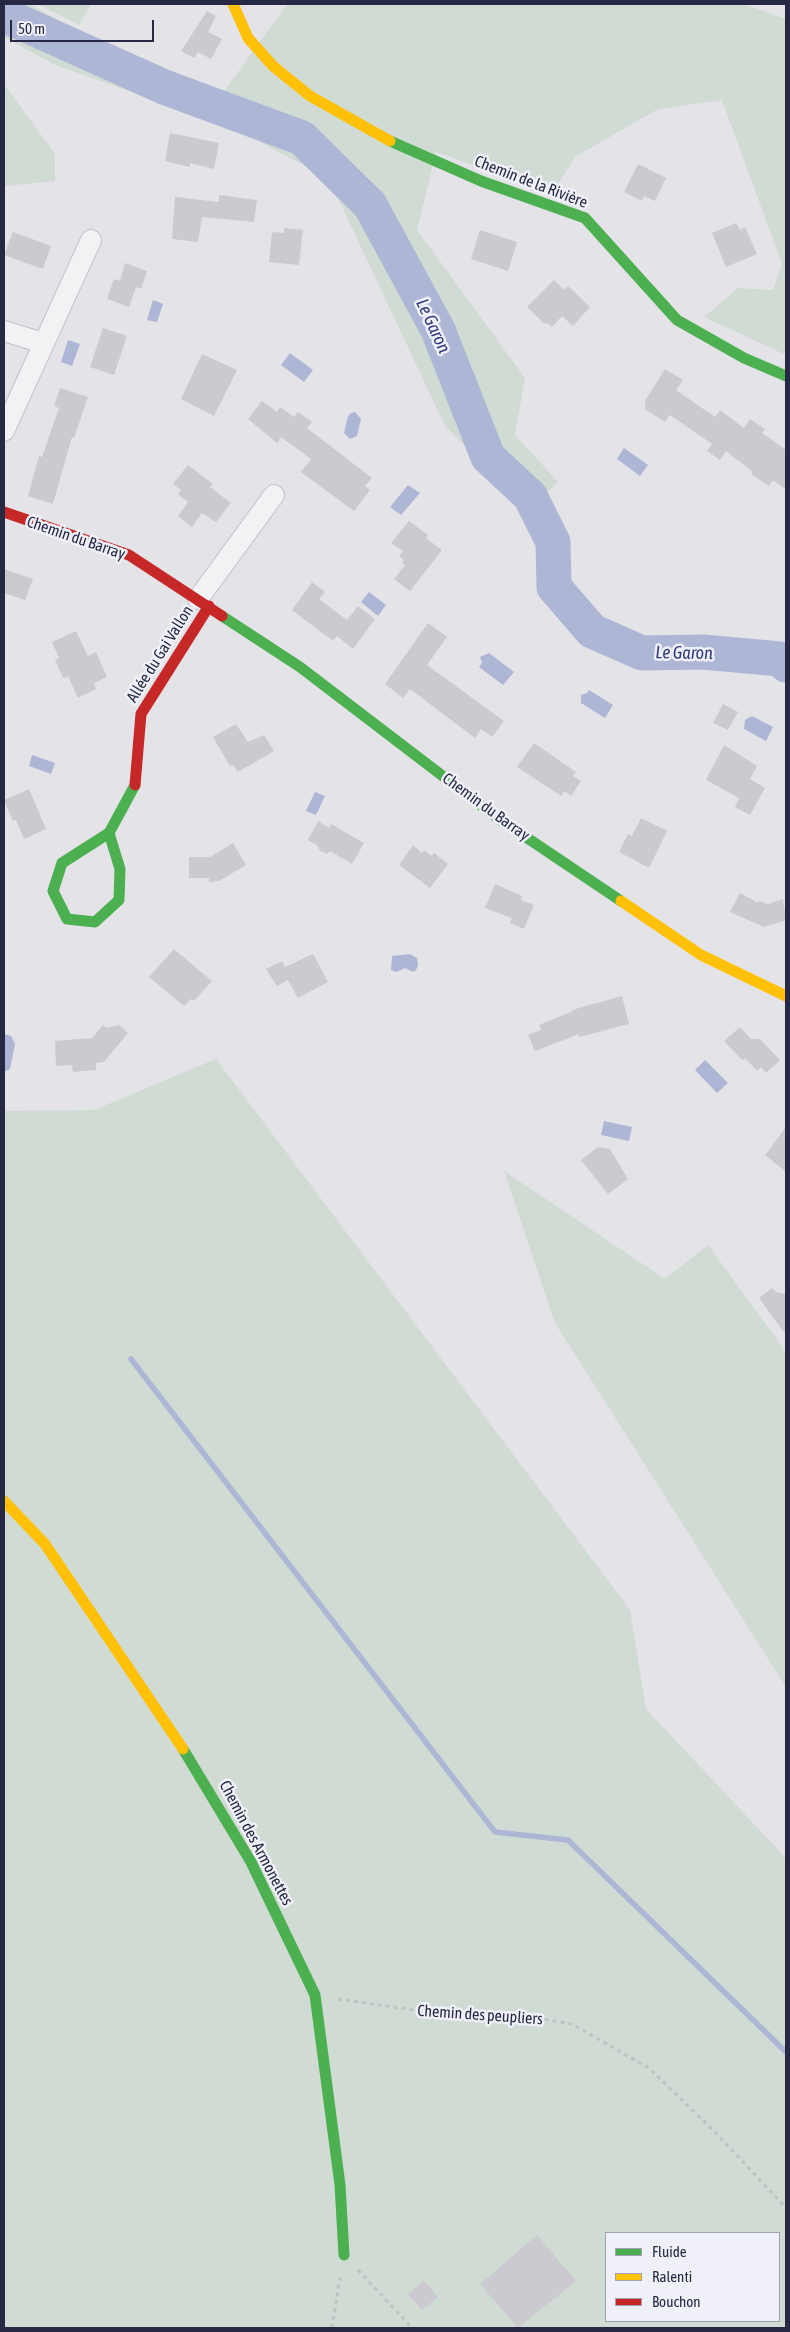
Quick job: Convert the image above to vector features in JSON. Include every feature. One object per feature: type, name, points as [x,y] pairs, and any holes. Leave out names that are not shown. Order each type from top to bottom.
[{"type":"street","name":"Chemin de la Rivière","points":[[233,4],[248,38],[273,66],[310,96],[388,140],[481,181],[585,218],[677,320],[744,358],[786,376]]},
{"type":"street","points":[[4,431],[91,240]]},
{"type":"street","points":[[4,331],[43,344]]},
{"type":"street","points":[[203,602],[274,495]]},
{"type":"street","name":"Chemin du Barray","points":[[4,512],[129,555],[300,667],[499,819],[700,955],[786,996]]},
{"type":"street","name":"Allée du Gai Vallon","points":[[109,833],[120,869],[119,900],[94,922],[67,919],[53,891],[62,864],[109,833],[135,784],[141,714],[203,602]]},
{"type":"street","name":"Chemin des Armonettes","points":[[4,1501],[45,1544],[190,1759],[251,1862],[315,1995],[340,2185],[344,2255]]},
{"type":"path","name":"Chemin des peupliers","points":[[315,1995],[420,2011],[513,2014],[572,2024],[649,2068],[714,2131],[786,2208]]},
{"type":"path","points":[[332,2328],[344,2255]]},
{"type":"path","points":[[344,2255],[412,2328]]},
{"type":"shaded area","points":[[4,4],[28,4],[78,30],[223,93],[287,4],[743,4],[786,19],[786,355],[704,317],[738,288],[773,290],[782,264],[722,100],[658,109],[575,157],[552,194],[436,152],[417,230],[525,378],[515,435],[558,482],[530,510],[445,426],[329,179],[236,129],[55,65],[4,37]]},
{"type":"shaded area","points":[[38,4],[91,4],[79,25]]},
{"type":"shaded area","points":[[4,84],[55,154],[55,181],[4,186]]},
{"type":"shaded area","points":[[216,1059],[630,1610],[646,1709],[786,1858],[786,2328],[4,2328],[4,1111],[94,1110]]},
{"type":"shaded area","points":[[504,1171],[665,1279],[708,1245],[786,1352],[786,1687],[555,1323]]},
{"type":"water","points":[[153,300],[163,304],[157,322],[147,320]]},
{"type":"water","points":[[68,340],[80,344],[72,366],[61,362]]},
{"type":"water","points":[[290,353],[313,370],[304,382],[281,365]]},
{"type":"water","points":[[355,412],[361,419],[357,436],[350,439],[344,433],[348,416]]},
{"type":"water","points":[[624,448],[648,465],[640,476],[617,459]]},
{"type":"water","points":[[408,485],[420,493],[401,515],[390,507]]},
{"type":"water","points":[[369,592],[386,605],[378,616],[361,602]]},
{"type":"water","points":[[489,653],[514,672],[503,685],[479,667],[482,663],[480,657]]},
{"type":"water","points":[[589,690],[613,705],[605,718],[581,703],[581,695]]},
{"type":"water","points":[[752,716],[773,727],[766,741],[744,729],[745,720]]},
{"type":"water","points":[[32,755],[55,763],[51,774],[29,766]]},
{"type":"water","points":[[315,792],[325,796],[316,815],[306,811]]},
{"type":"water","points":[[410,954],[417,958],[418,965],[416,970],[413,972],[405,968],[396,972],[391,970],[392,956]]},
{"type":"water","points":[[4,1034],[11,1036],[15,1044],[10,1069],[4,1072]]},
{"type":"water","points":[[705,1060],[728,1083],[717,1093],[695,1070]]},
{"type":"water","points":[[604,1121],[632,1127],[629,1141],[601,1135]]},
{"type":"building","points":[[207,11],[216,16],[208,32],[222,39],[211,59],[198,52],[194,58],[181,51]]},
{"type":"building","points":[[170,133],[219,143],[214,169],[190,163],[190,167],[165,161]]},
{"type":"building","points":[[638,164],[666,178],[655,201],[644,196],[642,201],[624,192]]},
{"type":"building","points":[[219,195],[257,200],[254,222],[202,217],[198,242],[172,239],[175,197],[219,202]]},
{"type":"building","points":[[736,223],[740,230],[745,227],[757,254],[726,267],[712,233]]},
{"type":"building","points":[[284,228],[303,230],[299,265],[269,262],[272,232],[284,233]]},
{"type":"building","points":[[480,230],[517,242],[508,271],[471,259]]},
{"type":"building","points":[[13,232],[51,246],[43,269],[4,255]]},
{"type":"building","points":[[125,263],[147,271],[141,289],[136,287],[129,307],[107,299],[114,279],[120,281]]},
{"type":"building","points":[[554,280],[564,290],[568,286],[590,307],[573,326],[562,316],[552,327],[547,323],[545,324],[527,307]]},
{"type":"building","points":[[103,328],[127,336],[114,375],[90,367]]},
{"type":"building","points":[[202,354],[237,370],[214,416],[181,399]]},
{"type":"building","points":[[665,369],[683,380],[676,390],[715,417],[720,410],[744,428],[750,419],[765,429],[762,433],[786,450],[786,490],[773,480],[769,486],[751,474],[753,472],[726,451],[720,460],[707,451],[712,444],[670,415],[665,422],[646,410],[645,401]]},
{"type":"building","points":[[60,388],[88,397],[74,438],[72,437],[53,504],[28,496],[39,456],[42,457],[59,408],[54,406]]},
{"type":"building","points":[[262,401],[277,412],[280,407],[294,417],[298,412],[312,422],[307,428],[372,478],[365,486],[370,490],[354,511],[301,472],[311,459],[281,437],[277,443],[248,419]]},
{"type":"building","points":[[188,465],[213,484],[210,487],[231,503],[216,522],[202,513],[192,527],[178,516],[188,502],[178,494],[181,490],[173,484]]},
{"type":"building","points":[[409,521],[428,535],[426,538],[442,550],[410,591],[394,579],[405,565],[402,563],[404,560],[399,556],[403,551],[391,543]]},
{"type":"building","points":[[4,569],[33,579],[25,600],[4,593]]},
{"type":"building","points":[[312,582],[325,592],[319,599],[347,620],[358,606],[375,619],[353,649],[337,636],[333,641],[292,610]]},
{"type":"building","points":[[428,623],[447,637],[427,665],[504,721],[492,737],[481,729],[475,738],[410,689],[403,698],[385,684]]},
{"type":"building","points":[[76,631],[88,656],[96,652],[107,677],[94,683],[96,689],[78,698],[68,676],[63,678],[55,660],[59,658],[52,642]]},
{"type":"building","points":[[723,704],[738,712],[728,730],[713,723]]},
{"type":"building","points":[[236,724],[248,742],[264,735],[274,751],[238,772],[233,765],[230,766],[213,737]]},
{"type":"building","points":[[534,743],[576,772],[573,776],[581,781],[571,796],[564,791],[561,796],[517,767]]},
{"type":"building","points":[[724,745],[757,766],[750,779],[765,788],[750,815],[735,807],[739,798],[706,780]]},
{"type":"building","points":[[29,789],[46,829],[24,839],[16,820],[13,821],[4,800]]},
{"type":"building","points":[[641,818],[667,831],[649,868],[619,852],[628,834],[632,836]]},
{"type":"building","points":[[318,821],[329,828],[331,824],[364,843],[352,864],[330,851],[327,854],[319,850],[318,846],[308,840]]},
{"type":"building","points":[[233,843],[246,865],[219,881],[209,882],[209,878],[189,878],[189,857],[210,857]]},
{"type":"building","points":[[413,845],[422,853],[424,850],[432,856],[434,853],[448,864],[430,888],[399,865]]},
{"type":"building","points":[[495,884],[522,896],[521,900],[534,905],[524,929],[510,923],[512,918],[485,908]]},
{"type":"building","points":[[740,893],[758,903],[759,901],[768,904],[783,899],[786,920],[764,927],[730,912]]},
{"type":"building","points":[[174,949],[212,981],[194,1001],[191,999],[184,1006],[149,977]]},
{"type":"building","points":[[313,954],[328,982],[298,998],[288,980],[277,986],[266,969],[282,961],[285,967]]},
{"type":"building","points":[[622,996],[629,1024],[579,1037],[579,1034],[535,1051],[528,1035],[541,1030],[539,1025],[572,1010]]},
{"type":"building","points":[[103,1025],[107,1028],[119,1025],[128,1033],[104,1062],[96,1063],[96,1070],[73,1072],[72,1065],[56,1066],[55,1041],[92,1038]]},
{"type":"building","points":[[740,1027],[751,1039],[760,1039],[780,1060],[766,1073],[761,1067],[757,1071],[745,1058],[742,1060],[724,1041]]},
{"type":"building","points":[[786,1127],[786,1172],[765,1155]]},
{"type":"building","points":[[598,1147],[610,1149],[628,1179],[608,1194],[581,1160]]},
{"type":"building","points":[[772,1288],[776,1292],[786,1294],[786,1335],[759,1298]]},
{"type":"building","points":[[537,2235],[576,2281],[518,2328],[480,2284]]},
{"type":"building","points":[[424,2281],[438,2297],[422,2310],[408,2294]]},
{"type":"waterway","name":"Le Garon","points":[[4,15],[164,87],[302,138],[370,205],[438,330],[488,457],[530,496],[553,542],[554,587],[592,631],[642,653],[703,652],[780,659],[786,665]]},
{"type":"waterway","points":[[131,1359],[495,1832],[568,1840],[786,2052]]},
{"type":"traffic: fast","points":[[390,141],[481,181],[585,218],[677,320],[744,358],[786,376]]},
{"type":"traffic: fast","points":[[222,616],[300,667],[499,819],[621,901]]},
{"type":"traffic: fast","points":[[109,833],[120,869],[119,900],[95,922],[67,919],[53,891],[62,863],[109,833],[135,785]]},
{"type":"traffic: fast","points":[[183,1749],[251,1862],[315,1995],[340,2185],[344,2255]]},
{"type":"traffic: slow","points":[[233,4],[248,38],[273,66],[310,96],[390,141]]},
{"type":"traffic: slow","points":[[621,901],[701,955],[786,996]]},
{"type":"traffic: slow","points":[[4,1501],[45,1544],[183,1749]]},
{"type":"traffic: jam","points":[[4,512],[129,555],[222,616]]},
{"type":"traffic: jam","points":[[135,785],[141,714],[209,606]]}]
